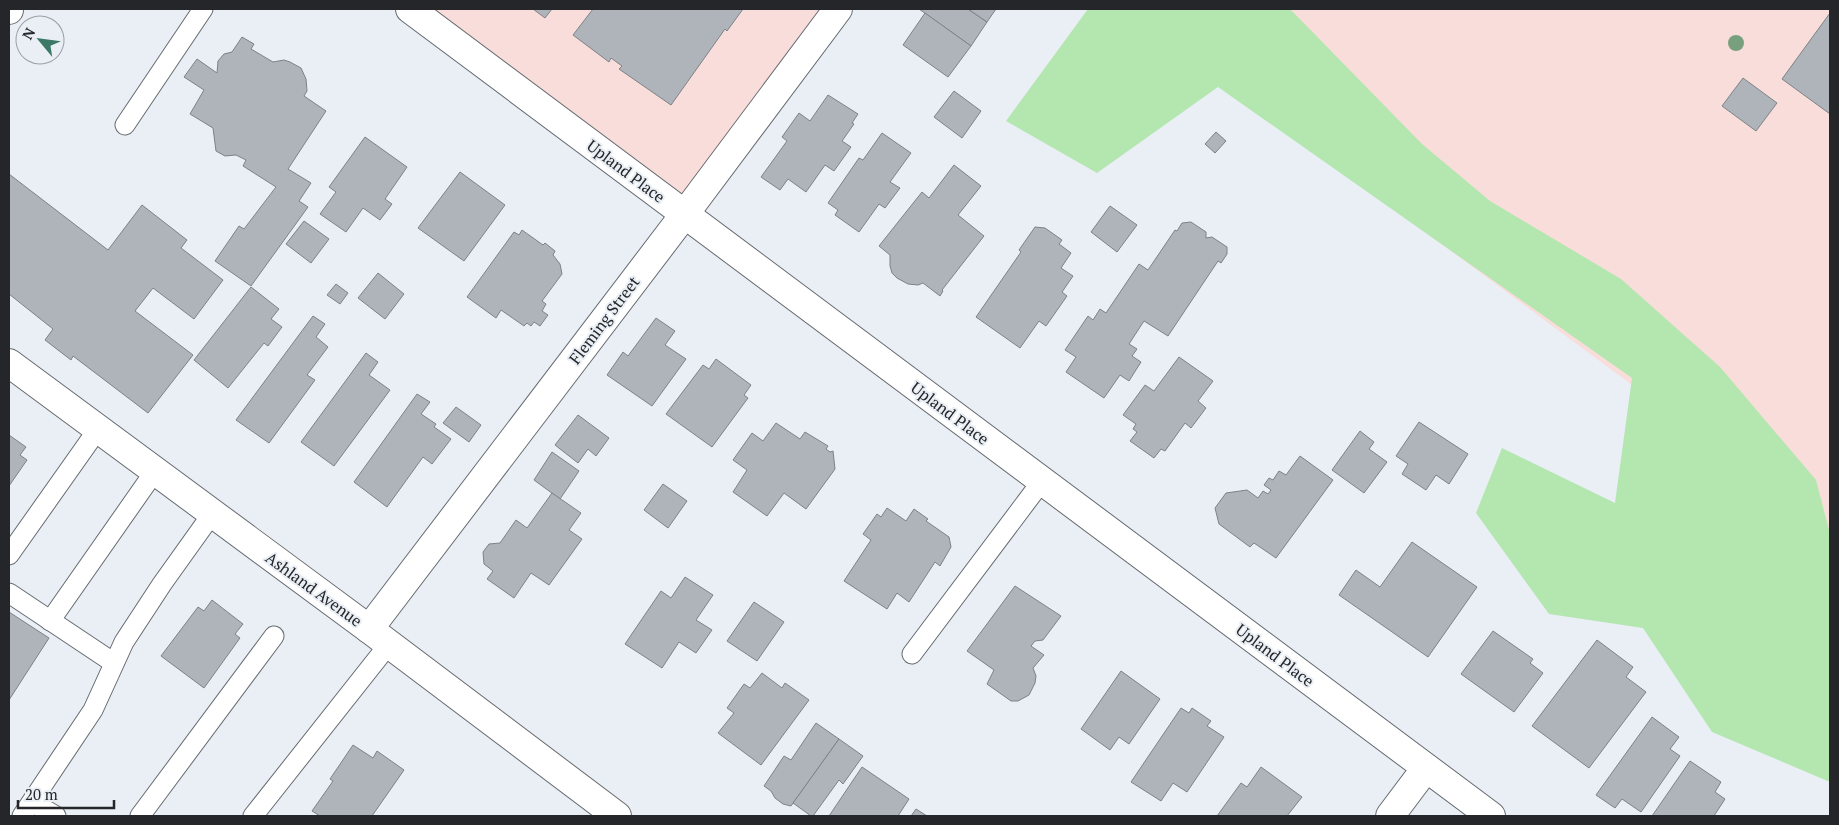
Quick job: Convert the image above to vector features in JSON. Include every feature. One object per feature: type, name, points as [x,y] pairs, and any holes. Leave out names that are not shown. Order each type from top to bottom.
[{"type":"street","name":"Upland Place","points":[[410,9],[1491,816]]},
{"type":"street","name":"Fleming Street","points":[[379,637],[684,215],[838,9]]},
{"type":"street","name":"Ashland Avenue","points":[[9,363],[617,816]]},
{"type":"street","points":[[1390,816],[1426,768]]},
{"type":"lane","points":[[125,125],[203,9]]},
{"type":"lane","points":[[9,555],[98,429]]},
{"type":"lane","points":[[50,621],[155,471]]},
{"type":"lane","points":[[912,654],[1042,481]]},
{"type":"lane","points":[[56,816],[27,809],[93,710],[124,642],[162,584],[212,514]]},
{"type":"lane","points":[[9,593],[114,663]]},
{"type":"lane","points":[[140,816],[274,636]]},
{"type":"lane","points":[[253,816],[379,637]]},
{"type":"shaded area","points":[[410,9],[838,9],[684,215]]},
{"type":"shaded area","points":[[1124,9],[1830,9],[1830,566],[1670,413]]},
{"type":"green space","points":[[1088,9],[1290,9],[1422,144],[1490,201],[1621,279],[1720,367],[1816,480],[1830,534],[1830,782],[1712,732],[1643,628],[1549,614],[1476,513],[1502,448],[1615,503],[1632,378],[1218,87],[1097,173],[1006,121]]},
{"type":"building","points":[[533,9],[552,9],[545,18]]},
{"type":"building","points":[[593,9],[743,9],[727,31],[725,29],[671,105],[619,69],[622,66],[611,58],[609,62],[573,35]]},
{"type":"building","points":[[919,9],[968,9],[987,22],[971,46]]},
{"type":"building","points":[[968,9],[996,9],[987,22]]},
{"type":"building","points":[[925,13],[971,46],[948,77],[903,45]]},
{"type":"building","points":[[1830,13],[1830,114],[1782,79]]},
{"type":"building","points":[[242,37],[254,44],[251,49],[273,62],[284,60],[301,68],[306,79],[307,91],[304,96],[326,111],[288,169],[311,183],[299,201],[308,207],[251,286],[215,261],[239,226],[244,229],[276,187],[243,166],[246,160],[236,155],[225,156],[216,151],[213,128],[190,114],[204,90],[184,77],[197,59],[217,73],[218,61],[224,54],[232,52]]},
{"type":"building","points":[[1743,78],[1777,103],[1756,131],[1722,106]]},
{"type":"building","points":[[954,91],[981,111],[962,138],[934,117]]},
{"type":"building","points":[[828,95],[858,114],[852,123],[854,124],[842,141],[851,147],[834,171],[825,165],[806,192],[788,179],[780,190],[761,177],[787,141],[782,137],[799,113],[810,121]]},
{"type":"building","points":[[1216,132],[1226,141],[1215,153],[1205,144]]},
{"type":"building","points":[[882,133],[911,153],[890,182],[900,188],[885,208],[879,204],[859,232],[835,215],[838,210],[828,203],[859,158],[863,160]]},
{"type":"building","points":[[365,137],[407,167],[385,199],[392,204],[380,220],[363,208],[346,232],[320,214],[336,192],[329,187]]},
{"type":"building","points":[[954,165],[981,186],[958,215],[984,236],[942,290],[940,296],[923,283],[918,285],[908,284],[897,278],[892,273],[890,255],[879,246],[922,192],[929,198]]},
{"type":"building","points":[[460,172],[505,205],[464,261],[418,228]]},
{"type":"building","points":[[9,174],[108,250],[142,205],[187,240],[181,248],[223,280],[194,319],[153,288],[135,311],[193,355],[148,413],[73,356],[71,360],[45,340],[53,329],[9,294]]},
{"type":"building","points":[[1110,206],[1137,225],[1117,252],[1091,232]]},
{"type":"building","points":[[304,221],[329,239],[311,263],[286,244]]},
{"type":"building","points":[[1191,222],[1206,232],[1206,238],[1212,237],[1227,247],[1227,254],[1221,263],[1218,261],[1168,336],[1144,321],[1129,344],[1137,349],[1132,356],[1141,362],[1129,381],[1120,375],[1104,398],[1066,372],[1076,357],[1065,350],[1088,316],[1093,320],[1100,309],[1106,313],[1139,264],[1148,270],[1175,230],[1177,231],[1182,223]]},
{"type":"building","points":[[1035,227],[1045,228],[1062,240],[1059,244],[1071,253],[1061,268],[1073,276],[1062,292],[1067,296],[1046,326],[1039,321],[1020,348],[976,317],[1021,252],[1019,250]]},
{"type":"building","points":[[522,230],[555,251],[553,255],[560,264],[562,274],[542,301],[546,304],[542,311],[548,315],[540,326],[534,322],[531,326],[527,323],[524,326],[501,310],[496,318],[467,297],[514,232],[519,235]]},
{"type":"building","points":[[378,273],[404,294],[385,319],[358,298]]},
{"type":"building","points":[[336,284],[348,293],[340,304],[327,295]]},
{"type":"building","points":[[251,287],[279,309],[271,319],[282,327],[268,346],[264,343],[228,388],[194,360]]},
{"type":"building","points":[[313,316],[325,324],[316,337],[328,347],[307,375],[315,380],[269,443],[236,420]]},
{"type":"building","points":[[656,318],[675,331],[665,345],[686,359],[652,406],[607,375],[623,352],[628,356]]},
{"type":"building","points":[[366,353],[378,362],[369,375],[390,390],[334,466],[301,442]]},
{"type":"building","points":[[1179,357],[1213,381],[1198,401],[1206,408],[1191,428],[1185,423],[1165,451],[1161,449],[1154,458],[1130,441],[1137,432],[1133,429],[1136,424],[1123,415],[1145,385],[1154,391]]},
{"type":"building","points":[[716,359],[751,385],[744,395],[748,398],[712,447],[666,414],[703,365],[709,369]]},
{"type":"building","points":[[417,394],[430,402],[421,414],[436,424],[434,427],[451,439],[432,464],[423,457],[387,507],[354,482]]},
{"type":"building","points":[[456,407],[481,425],[469,442],[443,423]]},
{"type":"building","points":[[578,415],[609,438],[596,456],[588,449],[578,463],[555,445]]},
{"type":"building","points":[[1419,422],[1468,454],[1449,484],[1436,475],[1426,490],[1402,474],[1408,464],[1396,456]]},
{"type":"building","points":[[776,423],[800,439],[805,432],[828,446],[826,449],[830,452],[833,451],[835,469],[806,509],[784,493],[767,516],[733,492],[747,470],[733,460],[752,433],[763,441]]},
{"type":"building","points":[[1360,431],[1374,442],[1369,449],[1387,462],[1364,493],[1332,470]]},
{"type":"building","points":[[9,435],[26,447],[20,455],[27,460],[9,486]]},
{"type":"building","points":[[552,452],[579,471],[560,499],[534,480]]},
{"type":"building","points":[[1300,456],[1333,480],[1276,558],[1254,543],[1250,547],[1219,524],[1215,508],[1226,493],[1247,490],[1258,498],[1263,491],[1268,494],[1271,490],[1264,485],[1269,478],[1273,480],[1279,471],[1286,475]]},
{"type":"building","points":[[663,484],[687,501],[668,528],[644,510]]},
{"type":"building","points":[[552,493],[581,513],[569,530],[582,539],[549,585],[531,573],[514,598],[487,579],[493,571],[484,564],[483,552],[489,544],[500,543],[516,520],[527,528]]},
{"type":"building","points":[[887,508],[906,521],[914,509],[928,519],[926,521],[949,537],[951,547],[940,566],[935,562],[909,602],[897,593],[887,609],[844,581],[871,540],[863,534],[877,514],[881,517]]},
{"type":"building","points":[[1412,542],[1477,587],[1428,657],[1339,595],[1356,570],[1380,587]]},
{"type":"building","points":[[685,577],[713,595],[696,620],[712,630],[696,653],[679,642],[662,668],[625,644],[661,591],[671,598]]},
{"type":"building","points":[[1015,586],[1061,616],[1043,640],[1035,641],[1031,646],[1044,655],[1033,668],[1036,676],[1035,683],[1029,695],[1018,701],[1011,701],[987,684],[994,670],[967,651]]},
{"type":"building","points":[[212,600],[243,624],[235,634],[240,638],[204,688],[161,656],[198,607],[204,611]]},
{"type":"building","points":[[754,602],[784,622],[757,661],[727,641]]},
{"type":"building","points":[[9,612],[49,638],[9,700]]},
{"type":"building","points":[[1493,631],[1533,659],[1530,663],[1543,673],[1514,712],[1461,674]]},
{"type":"building","points":[[1597,640],[1633,667],[1626,677],[1646,692],[1589,768],[1532,726]]},
{"type":"building","points":[[1121,671],[1160,699],[1129,744],[1119,737],[1110,750],[1081,729]]},
{"type":"building","points":[[762,673],[782,688],[785,683],[809,700],[761,765],[718,733],[734,713],[727,708],[744,684],[750,688]]},
{"type":"building","points":[[1181,708],[1189,713],[1192,708],[1211,721],[1207,726],[1224,737],[1187,792],[1173,783],[1161,801],[1131,782]]},
{"type":"building","points":[[1652,717],[1679,737],[1670,749],[1680,756],[1641,812],[1622,799],[1615,808],[1596,795]]},
{"type":"building","points":[[816,723],[839,739],[791,806],[783,804],[764,786],[784,756],[791,760]]},
{"type":"building","points":[[839,739],[863,756],[843,784],[839,780],[813,816],[811,816],[793,803]]},
{"type":"building","points":[[353,745],[373,758],[377,751],[404,770],[372,816],[320,816],[312,811],[333,781],[330,779]]},
{"type":"building","points":[[1690,761],[1721,782],[1715,792],[1725,799],[1714,816],[1652,816]]},
{"type":"building","points":[[862,767],[909,799],[898,816],[829,816]]},
{"type":"building","points":[[1261,767],[1302,797],[1287,816],[1217,816],[1241,783],[1247,787]]},
{"type":"building","points":[[916,809],[927,816],[911,816]]}]
